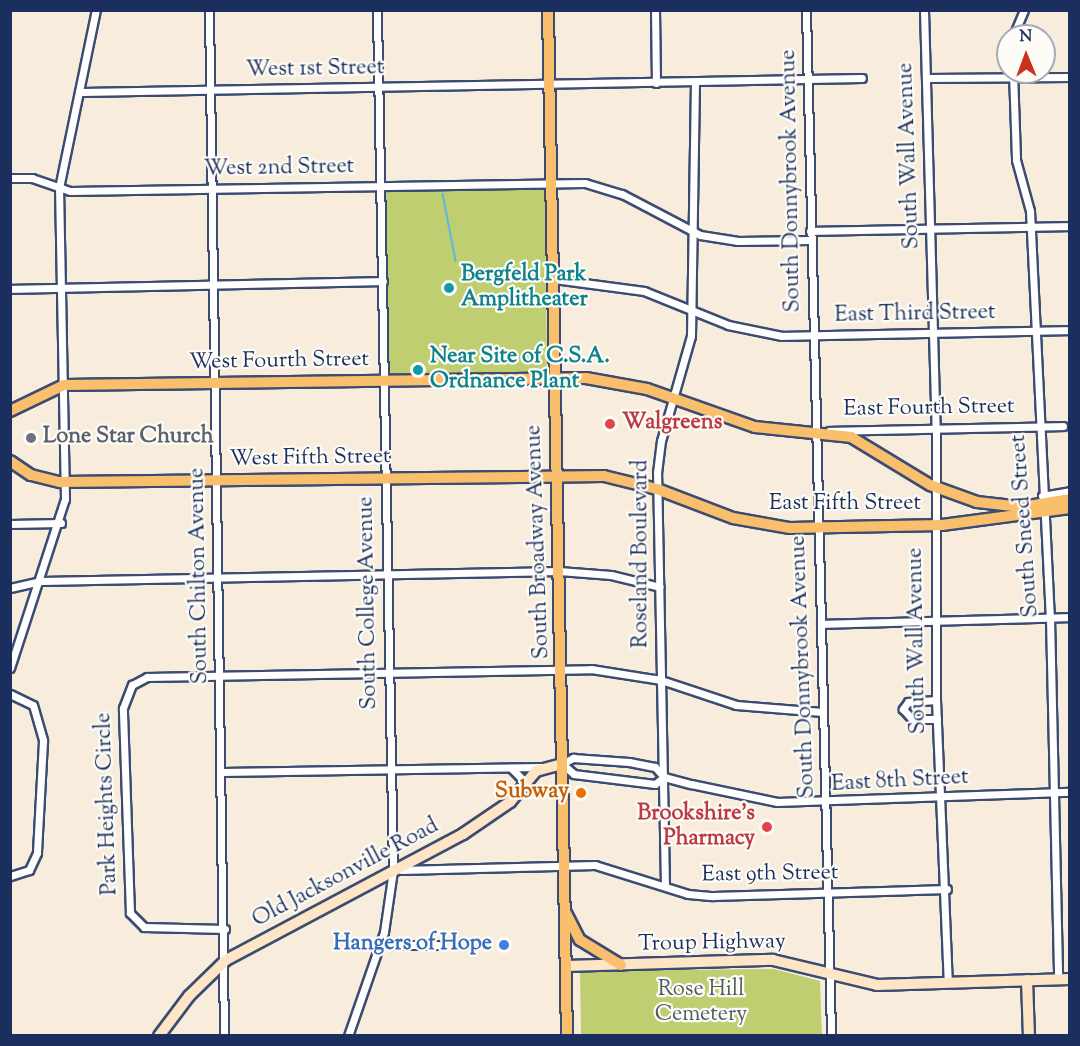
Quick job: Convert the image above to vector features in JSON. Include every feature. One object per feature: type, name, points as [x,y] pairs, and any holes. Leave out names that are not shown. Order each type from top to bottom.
[{"type":"main road","name":"South Broadway Avenue","points":[[548,10],[567,1035]]},
{"type":"main road","name":"West Fourth Street","points":[[10,411],[64,385],[554,378]]},
{"type":"main road","name":"East Fourth Street","points":[[554,378],[619,382],[673,398],[744,425],[818,432],[867,443],[935,488]]},
{"type":"main road","name":"West Fifth Street","points":[[10,461],[31,475],[65,482],[556,475]]},
{"type":"main road","name":"East Fifth Street","points":[[556,475],[604,476],[657,489],[740,520],[818,528],[935,525],[1070,499]]},
{"type":"main road","name":"East Fifth Street","points":[[935,488],[985,504],[1070,508]]},
{"type":"main road","points":[[541,767],[562,764]]},
{"type":"main road","name":"Old Jacksonville Road","points":[[159,1035],[189,996],[226,960],[487,820],[541,767]]},
{"type":"main road","points":[[565,909],[580,940],[621,965]]},
{"type":"main road","name":"Troup Highway","points":[[566,966],[773,960],[860,984],[1070,979]]},
{"type":"main road","points":[[1027,980],[1029,1035]]},
{"type":"street","points":[[10,668],[61,523],[65,482],[59,188],[82,92],[96,10]]},
{"type":"street","name":"South Chilton Avenue","points":[[209,10],[226,960],[224,1035]]},
{"type":"street","name":"South College Avenue","points":[[348,1035],[380,945],[393,870],[389,771],[377,10]]},
{"type":"street","points":[[655,10],[656,83]]},
{"type":"street","name":"South Donnybrook Avenue","points":[[806,10],[831,1035]]},
{"type":"street","name":"South Wall Avenue","points":[[924,10],[936,428],[934,620],[939,799],[947,889],[948,983]]},
{"type":"street","points":[[1018,24],[1024,10]]},
{"type":"street","points":[[927,78],[996,76]]},
{"type":"street","name":"West 1st Street","points":[[82,92],[695,83],[862,78]]},
{"type":"street","name":"Roseland Boulevard","points":[[665,886],[657,489],[661,441],[691,336],[695,233],[695,83]]},
{"type":"street","name":"South Sneed Street","points":[[1013,84],[1016,160],[1030,226],[1037,427],[1050,618],[1058,979]]},
{"type":"street","name":"West 2nd Street","points":[[10,178],[32,178],[59,188],[212,189],[551,182],[614,190],[695,233],[737,242],[810,240]]},
{"type":"street","points":[[810,231],[1070,226]]},
{"type":"street","name":"East Third Street","points":[[554,279],[619,285],[757,332],[813,335],[1070,330]]},
{"type":"street","points":[[10,289],[383,281]]},
{"type":"street","name":"East Fourth Street","points":[[818,432],[1063,426]]},
{"type":"street","points":[[1043,505],[1070,491]]},
{"type":"street","points":[[10,524],[61,523]]},
{"type":"street","points":[[10,588],[41,581],[559,571],[611,575],[660,587]]},
{"type":"street","points":[[821,624],[1070,617]]},
{"type":"street","points":[[220,676],[562,669],[618,671],[661,680],[736,705],[823,712]]},
{"type":"street","name":"Park Heights Circle","points":[[220,676],[147,676],[132,685],[123,708],[128,900],[133,921],[154,928],[225,929]]},
{"type":"street","points":[[10,694],[33,705],[43,726],[37,853],[29,870],[10,876]]},
{"type":"street","points":[[936,700],[908,702],[903,709],[912,719],[937,719]]},
{"type":"street","name":"East 8th Street","points":[[664,777],[655,784],[574,774],[562,764],[573,758],[629,762],[655,767],[664,777],[750,800],[825,804],[1070,792]]},
{"type":"street","points":[[222,772],[541,767]]},
{"type":"street","points":[[510,768],[526,783]]},
{"type":"street","points":[[421,856],[435,867]]},
{"type":"street","name":"East 9th Street","points":[[393,870],[563,865],[614,867],[665,886],[713,896],[947,889]]},
{"type":"street","points":[[380,945],[438,945]]},
{"type":"green space","points":[[545,187],[547,372],[388,375],[384,189]]},
{"type":"green space","name":"Rose Hill Cemetery","points":[[774,969],[820,981],[822,1035],[581,1035],[580,971]]},
{"type":"waterway","points":[[443,194],[456,261]]},
{"type":"place","name":"Bergfeld Park Amplitheater","points":[[449,288]]},
{"type":"place","name":"Near Site of C.S.A. Ordnance Plant","points":[[418,370]]},
{"type":"place","name":"Walgreens","points":[[610,424]]},
{"type":"place","name":"Lone Star Church","points":[[31,438]]},
{"type":"place","name":"Subway","points":[[581,793]]},
{"type":"place","name":"Brookshire's Pharmacy","points":[[767,827]]},
{"type":"place","name":"Hangers of Hope","points":[[504,945]]}]
